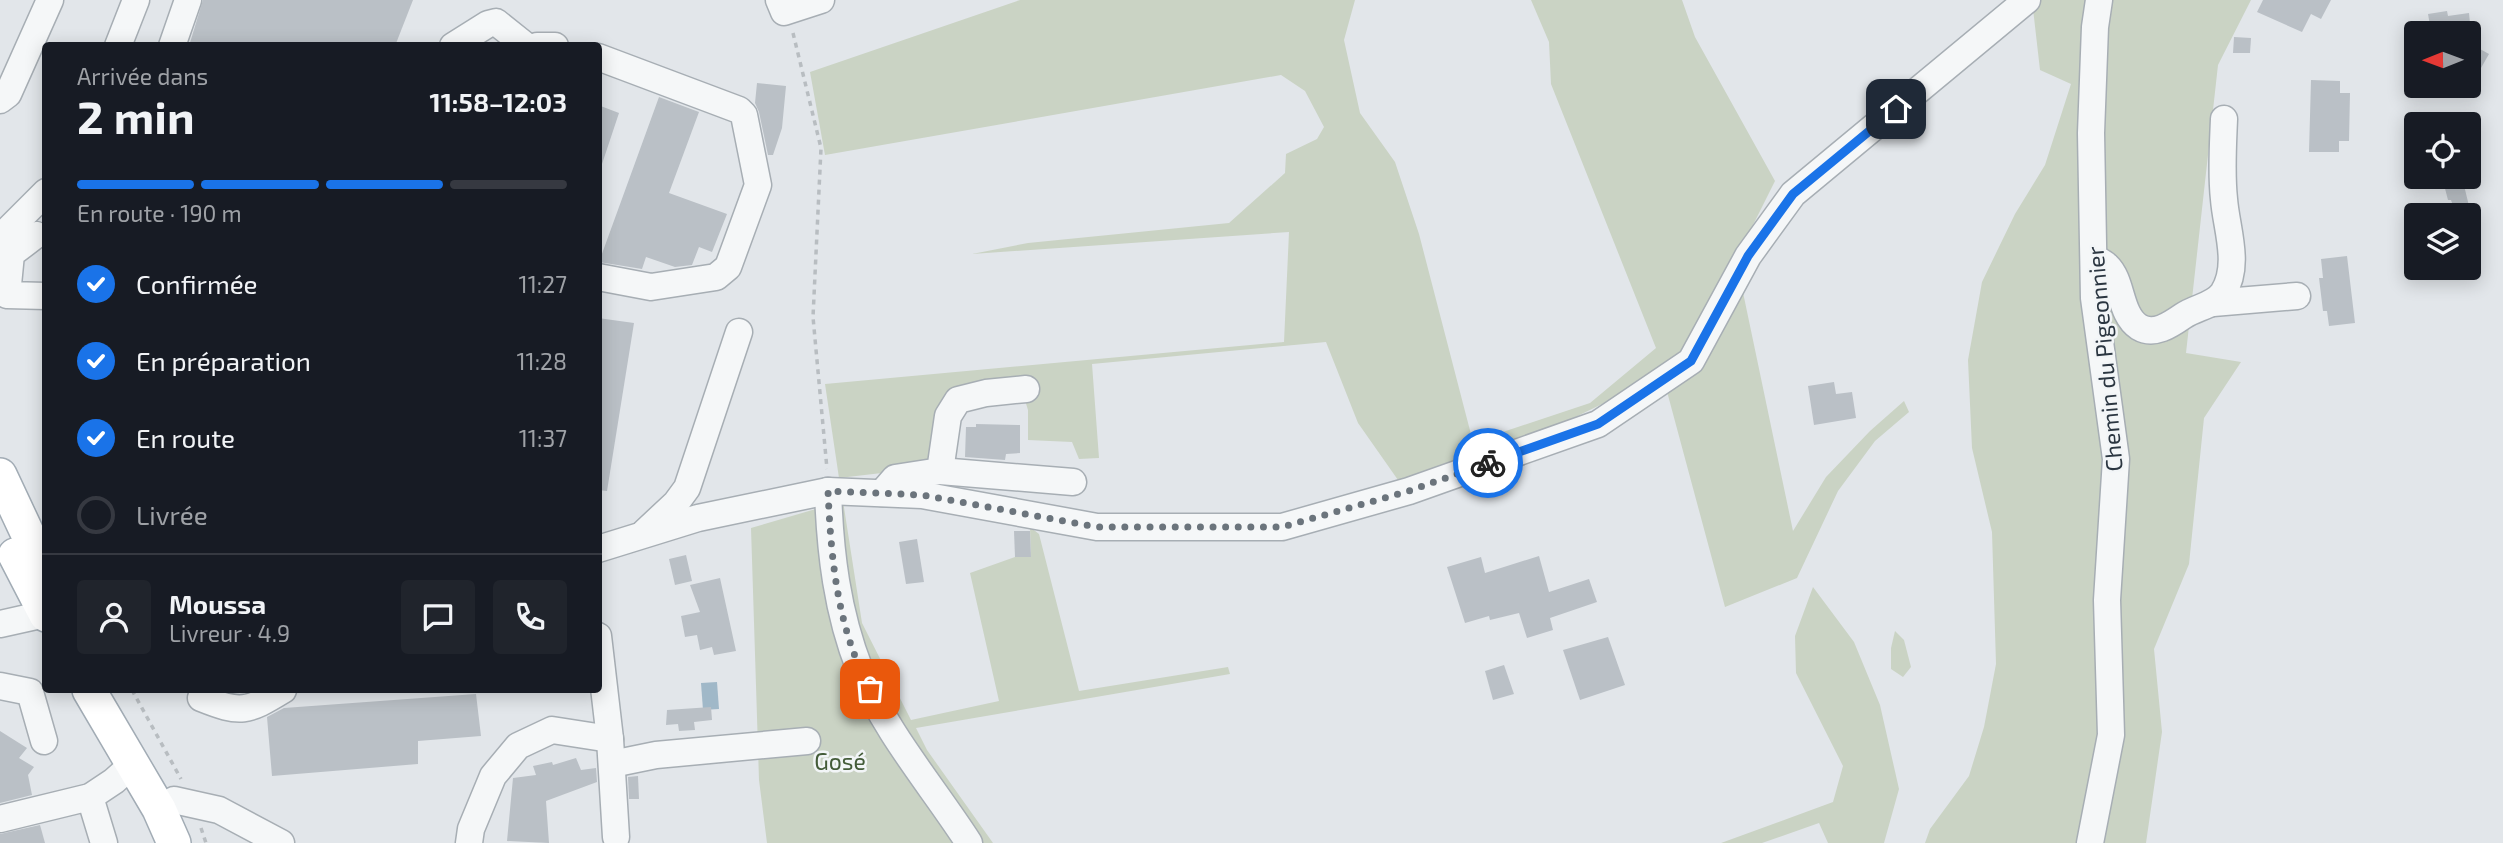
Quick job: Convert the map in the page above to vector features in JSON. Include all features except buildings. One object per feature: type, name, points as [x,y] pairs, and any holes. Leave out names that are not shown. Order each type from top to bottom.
[{"type":"main road","points":[[0,475],[42,564]]},
{"type":"main road","points":[[0,525],[42,609]]},
{"type":"main road","points":[[91,693],[159,808],[174,843]]},
{"type":"main road","points":[[110,693],[183,802],[192,843]]},
{"type":"street","points":[[0,100],[8,94],[50,0]]},
{"type":"street","points":[[120,42],[136,0]]},
{"type":"street","points":[[173,42],[188,0]]},
{"type":"street","points":[[782,6],[821,0]]},
{"type":"street","points":[[602,548],[698,518],[828,491],[922,495],[1097,527],[1282,527],[1409,491],[1598,424],[1691,361],[1748,256],[1793,194],[2027,0]]},
{"type":"street","name":"Chemin du Pigeonnier","points":[[2090,843],[2111,735],[2107,600],[2116,459],[2094,298],[2091,133],[2095,27],[2099,0]]},
{"type":"street","points":[[459,42],[496,22],[521,42]]},
{"type":"street","points":[[602,59],[739,110],[744,115],[758,185],[728,267],[723,273],[716,277],[651,287],[602,278]]},
{"type":"street","points":[[2213,303],[2224,292],[2230,275],[2231,255],[2224,202],[2224,119]]},
{"type":"street","points":[[42,197],[21,228],[11,254],[7,295],[42,296]]},
{"type":"street","points":[[2094,258],[2108,267],[2130,317],[2139,327],[2152,331],[2167,327],[2187,314],[2213,303],[2297,296]]},
{"type":"street","points":[[642,535],[676,503],[687,488],[739,332]]},
{"type":"street","points":[[940,471],[948,416],[958,400],[986,393],[1026,390]]},
{"type":"street","points":[[882,493],[895,478],[940,471],[1073,482]]},
{"type":"street","points":[[828,491],[830,548],[839,599],[861,672],[888,723],[969,843]]},
{"type":"street","points":[[0,624],[42,616]]},
{"type":"street","points":[[602,672],[611,752],[616,837]]},
{"type":"street","points":[[0,686],[30,692],[44,741]]},
{"type":"street","points":[[201,698],[229,709],[243,710],[277,693]]},
{"type":"street","points":[[468,843],[493,776],[518,746],[552,730],[611,752],[656,755],[807,741]]},
{"type":"street","points":[[0,819],[90,797],[114,781],[132,764]]},
{"type":"street","points":[[90,797],[104,843]]},
{"type":"street","points":[[183,802],[219,810],[281,843]]},
{"type":"path","points":[[782,6],[793,34],[821,148],[813,317],[828,491]]},
{"type":"path","points":[[134,693],[182,781],[183,802],[206,843]]},
{"type":"green space","points":[[1020,0],[1355,0],[1344,40],[1360,113],[1395,162],[1419,234],[1473,442],[1590,403],[1656,348],[1551,84],[1549,42],[1531,0],[1682,0],[1695,37],[1775,181],[1736,259],[1793,531],[1826,477],[1870,431],[1904,401],[1909,412],[1875,441],[1838,491],[1797,578],[1725,607],[1662,373],[1533,436],[1466,461],[1398,480],[1358,423],[1326,342],[1092,364],[1099,458],[1079,459],[1072,442],[1028,440],[1028,410],[1020,384],[971,384],[935,454],[916,469],[839,478],[825,384],[1284,342],[1289,232],[972,254],[1028,243],[1229,223],[1285,173],[1286,154],[1317,139],[1324,127],[1305,91],[1281,75],[825,155],[810,72]]},
{"type":"green space","points":[[2032,0],[2251,0],[2218,65],[2186,353],[2241,362],[2204,418],[2189,564],[2154,649],[2162,732],[2146,843],[1925,843],[1930,829],[1969,776],[1984,727],[1996,664],[1992,532],[1972,448],[1968,360],[1982,282],[2015,214],[2045,165],[2071,84],[2040,70]]},
{"type":"green space","name":"Gosé","points":[[843,501],[862,623],[911,720],[999,701],[970,573],[1015,557],[1031,557],[1030,527],[1039,534],[1079,691],[1228,667],[1230,674],[916,728],[927,750],[993,843],[767,843],[759,780],[751,528]]},
{"type":"green space","points":[[1813,587],[1854,642],[1880,705],[1899,789],[1884,843],[1828,843],[1819,823],[1762,843],[1721,843],[1833,802],[1843,766],[1796,673],[1795,636]]},
{"type":"green space","points":[[1895,631],[1904,640],[1911,667],[1903,677],[1891,669],[1891,648]]},
{"type":"water","points":[[717,682],[719,709],[703,710],[701,683]]},
{"type":"way so far","points":[[870,689],[849,638],[839,599],[830,548],[828,491],[922,495],[1097,527],[1282,527],[1409,491],[1488,463]]},
{"type":"route","points":[[1488,463],[1598,424],[1691,361],[1748,256],[1793,194],[1896,109]]}]
